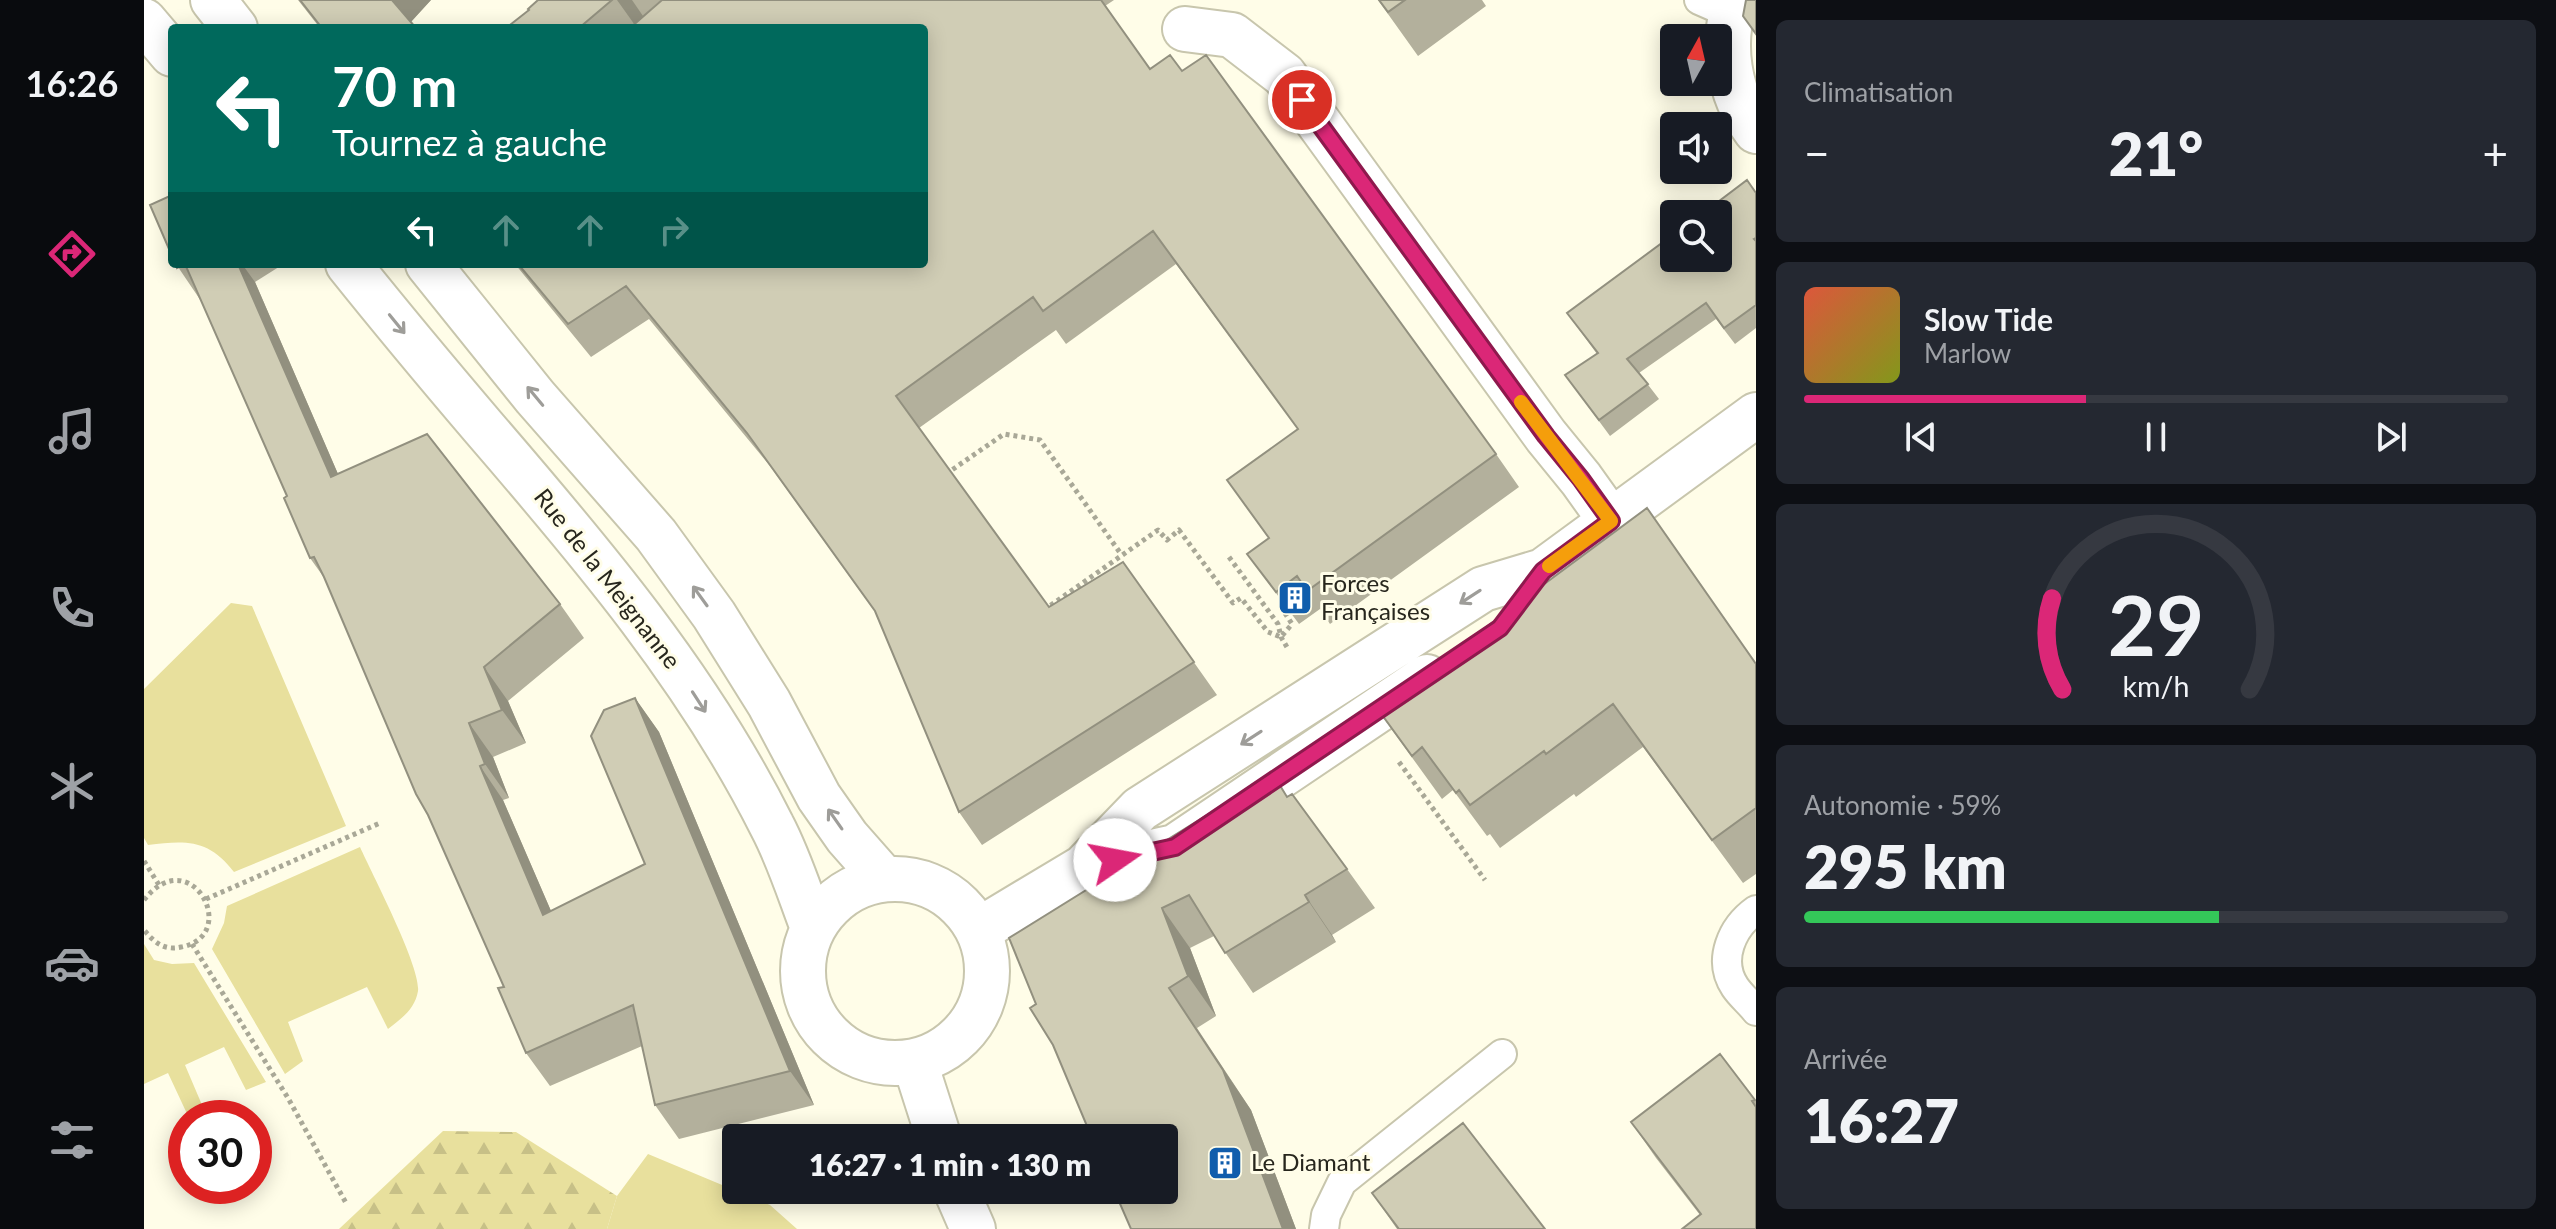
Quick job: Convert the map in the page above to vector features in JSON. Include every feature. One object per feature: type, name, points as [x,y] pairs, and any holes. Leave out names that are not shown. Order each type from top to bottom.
[{"type":"main road","points":[[213,0],[232,24]]},
{"type":"main road","points":[[1721,5],[1730,73],[1743,112],[1756,131]]},
{"type":"main road","points":[[144,21],[168,49]]},
{"type":"main road","points":[[1185,29],[1232,35],[1284,75],[1611,521]]},
{"type":"main road","name":"Rue de la Meignanne","points":[[351,268],[585,546],[667,652],[731,752],[773,828],[813,928]]},
{"type":"main road","points":[[431,268],[535,397],[656,535],[714,615],[769,703],[819,797],[847,837],[884,879]]},
{"type":"main road","points":[[1500,628],[1543,571],[1756,415]]},
{"type":"main road","points":[[979,930],[1084,867],[1140,809],[1483,589],[1543,571]]},
{"type":"main road","points":[[1084,867],[1175,847],[1462,654]]},
{"type":"main road","points":[[908,878],[944,891],[960,903],[979,930],[989,963],[987,991],[973,1022],[946,1049],[915,1063],[893,1064],[862,1057],[828,1036],[806,999],[802,971],[805,948],[821,914],[850,889],[884,879],[908,878]]},
{"type":"main road","points":[[915,1063],[935,1124]]},
{"type":"main road","points":[[962,1204],[973,1229]]},
{"type":"lane","points":[[1756,910],[1733,934],[1727,957],[1735,987],[1756,1011]]},
{"type":"lane","points":[[1324,1229],[1326,1215],[1342,1182],[1502,1054]]},
{"type":"path","points":[[946,475],[1004,434],[1040,440],[1121,554]]},
{"type":"path","points":[[1043,610],[1158,530],[1167,540],[1179,530],[1233,603],[1241,598],[1268,632],[1281,637]]},
{"type":"path","points":[[1229,557],[1278,624],[1281,637],[1294,658]]},
{"type":"path","points":[[1281,637],[1292,624],[1283,610]]},
{"type":"path","points":[[1403,768],[1485,880]]},
{"type":"path","points":[[206,899],[380,823]]},
{"type":"path","points":[[144,861],[159,885]]},
{"type":"path","points":[[144,900],[153,888],[167,881],[182,881],[197,888],[206,899],[210,914],[206,929],[192,944],[183,947],[167,948],[153,941],[144,930]]},
{"type":"path","points":[[192,944],[288,1098],[346,1203]]},
{"type":"green space","points":[[231,603],[252,606],[346,826],[234,872],[215,853],[196,844],[174,842],[148,845],[144,838],[144,689]]},
{"type":"green space","points":[[360,847],[412,962],[418,991],[407,1013],[388,1029],[367,987],[288,1022],[303,1061],[285,1074],[212,949],[224,923],[227,906]]},
{"type":"green space","points":[[144,944],[154,960],[172,964],[194,963],[266,1082],[246,1090],[224,1047],[185,1065],[200,1100],[181,1100],[168,1073],[144,1084]]},
{"type":"green space","points":[[443,1131],[516,1132],[617,1196],[607,1229],[339,1229]]},
{"type":"green space","points":[[648,1154],[722,1185],[722,1204],[768,1204],[797,1229],[607,1229],[617,1196]]},
{"type":"building","points":[[300,0],[392,0],[413,24],[319,24]]},
{"type":"building","points":[[538,0],[612,0],[584,24],[511,24]]},
{"type":"building","points":[[662,0],[1101,0],[1150,69],[1170,55],[1182,71],[1206,55],[1496,454],[1307,591],[1297,576],[1276,592],[1247,554],[1269,538],[1227,480],[1298,429],[1153,231],[1043,311],[1033,297],[896,396],[1049,607],[1123,562],[1194,662],[959,812],[875,611],[747,433],[626,286],[568,324],[521,268],[928,268],[928,24],[635,24]]},
{"type":"building","points":[[1379,0],[1405,0],[1388,12]]},
{"type":"building","points":[[1746,0],[1756,0],[1756,34],[1743,16]]},
{"type":"building","points":[[1747,180],[1756,193],[1756,305],[1724,328],[1706,303],[1627,359],[1648,384],[1599,420],[1565,375],[1598,353],[1567,313],[1660,244],[1660,272],[1732,272],[1732,200],[1721,200]]},
{"type":"building","points":[[168,197],[168,247],[150,205]]},
{"type":"building","points":[[187,268],[240,268],[331,477],[427,434],[560,604],[484,667],[502,710],[469,723],[485,764],[480,766],[543,915],[645,864],[591,736],[604,710],[635,698],[790,1071],[655,1105],[633,1005],[526,1053],[498,988],[504,987],[416,794],[324,577],[314,557],[310,558],[284,498],[287,496]]},
{"type":"building","points":[[1647,508],[1756,664],[1756,808],[1712,840],[1613,704],[1470,805],[1459,790],[1456,793],[1422,747],[1412,756],[1377,708]]},
{"type":"building","points":[[1273,774],[1287,797],[1292,794],[1347,869],[1305,895],[1309,902],[1225,953],[1189,895],[1162,908],[1188,976],[1169,988],[1223,1070],[1283,1229],[1131,1229],[1120,1204],[1178,1204],[1178,1124],[1086,1124],[1053,1045],[1030,1008],[1036,1004],[1009,938]]},
{"type":"building","points":[[1720,1054],[1755,1100],[1752,1101],[1756,1107],[1756,1229],[1682,1229],[1701,1214],[1631,1122]]},
{"type":"building","points":[[1463,1123],[1545,1229],[1399,1229],[1372,1193]]},
{"type":"slow traffic","points":[[1521,402],[1611,521],[1549,566]]},
{"type":"place","name":"Forces Françaises","points":[[1295,598]]},
{"type":"place","name":"Le Diamant","points":[[1225,1163]]},
{"type":"route","points":[[1115,860],[1175,847],[1500,628],[1543,571],[1611,521],[1302,100]]}]
